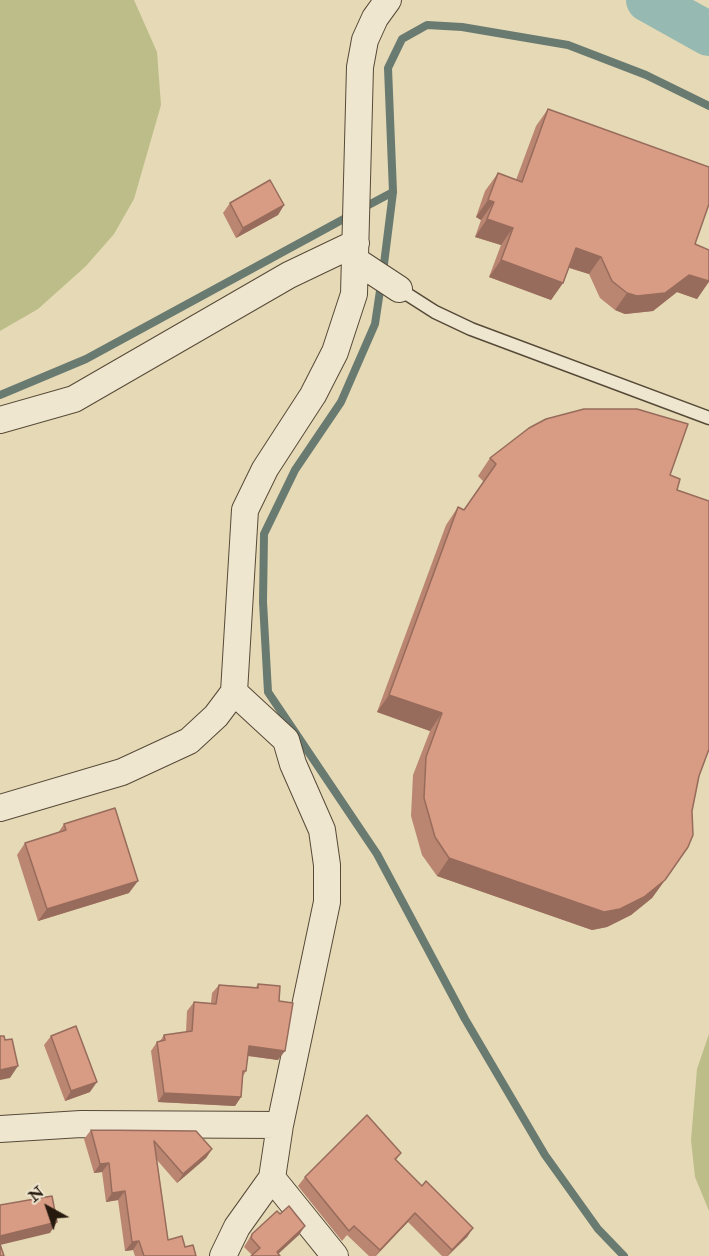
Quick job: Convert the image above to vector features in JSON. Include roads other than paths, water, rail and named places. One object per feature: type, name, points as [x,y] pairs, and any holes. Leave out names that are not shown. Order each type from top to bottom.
[{"type":"street","points":[[223,1256],[237,1227],[272,1178],[280,1125],[327,902],[327,865],[322,830],[293,764],[286,740],[240,698],[245,510],[265,469],[313,395],[335,352],[354,294],[361,258],[360,67],[365,40],[375,18],[388,0]]},
{"type":"street","points":[[361,258],[399,289]]},
{"type":"street","points":[[0,420],[74,399],[289,275],[361,258]]},
{"type":"street","points":[[0,808],[122,772],[189,741],[240,698]]},
{"type":"street","points":[[0,1129],[81,1124],[280,1125]]},
{"type":"street","points":[[272,1178],[335,1256]]},
{"type":"lane","points":[[399,289],[435,312],[471,329],[709,418]]},
{"type":"waterway","points":[[648,0],[709,34]]},
{"type":"waterway","points":[[383,272],[393,192],[388,68],[402,39],[427,25],[462,27],[568,45],[646,75],[709,106]]},
{"type":"waterway","points":[[361,209],[393,192]]},
{"type":"waterway","points":[[0,395],[86,359],[351,215]]},
{"type":"waterway","points":[[381,284],[375,324],[341,402],[295,470],[264,534],[263,602],[268,692],[377,854],[465,1019],[545,1155],[598,1229],[624,1256]]}]
